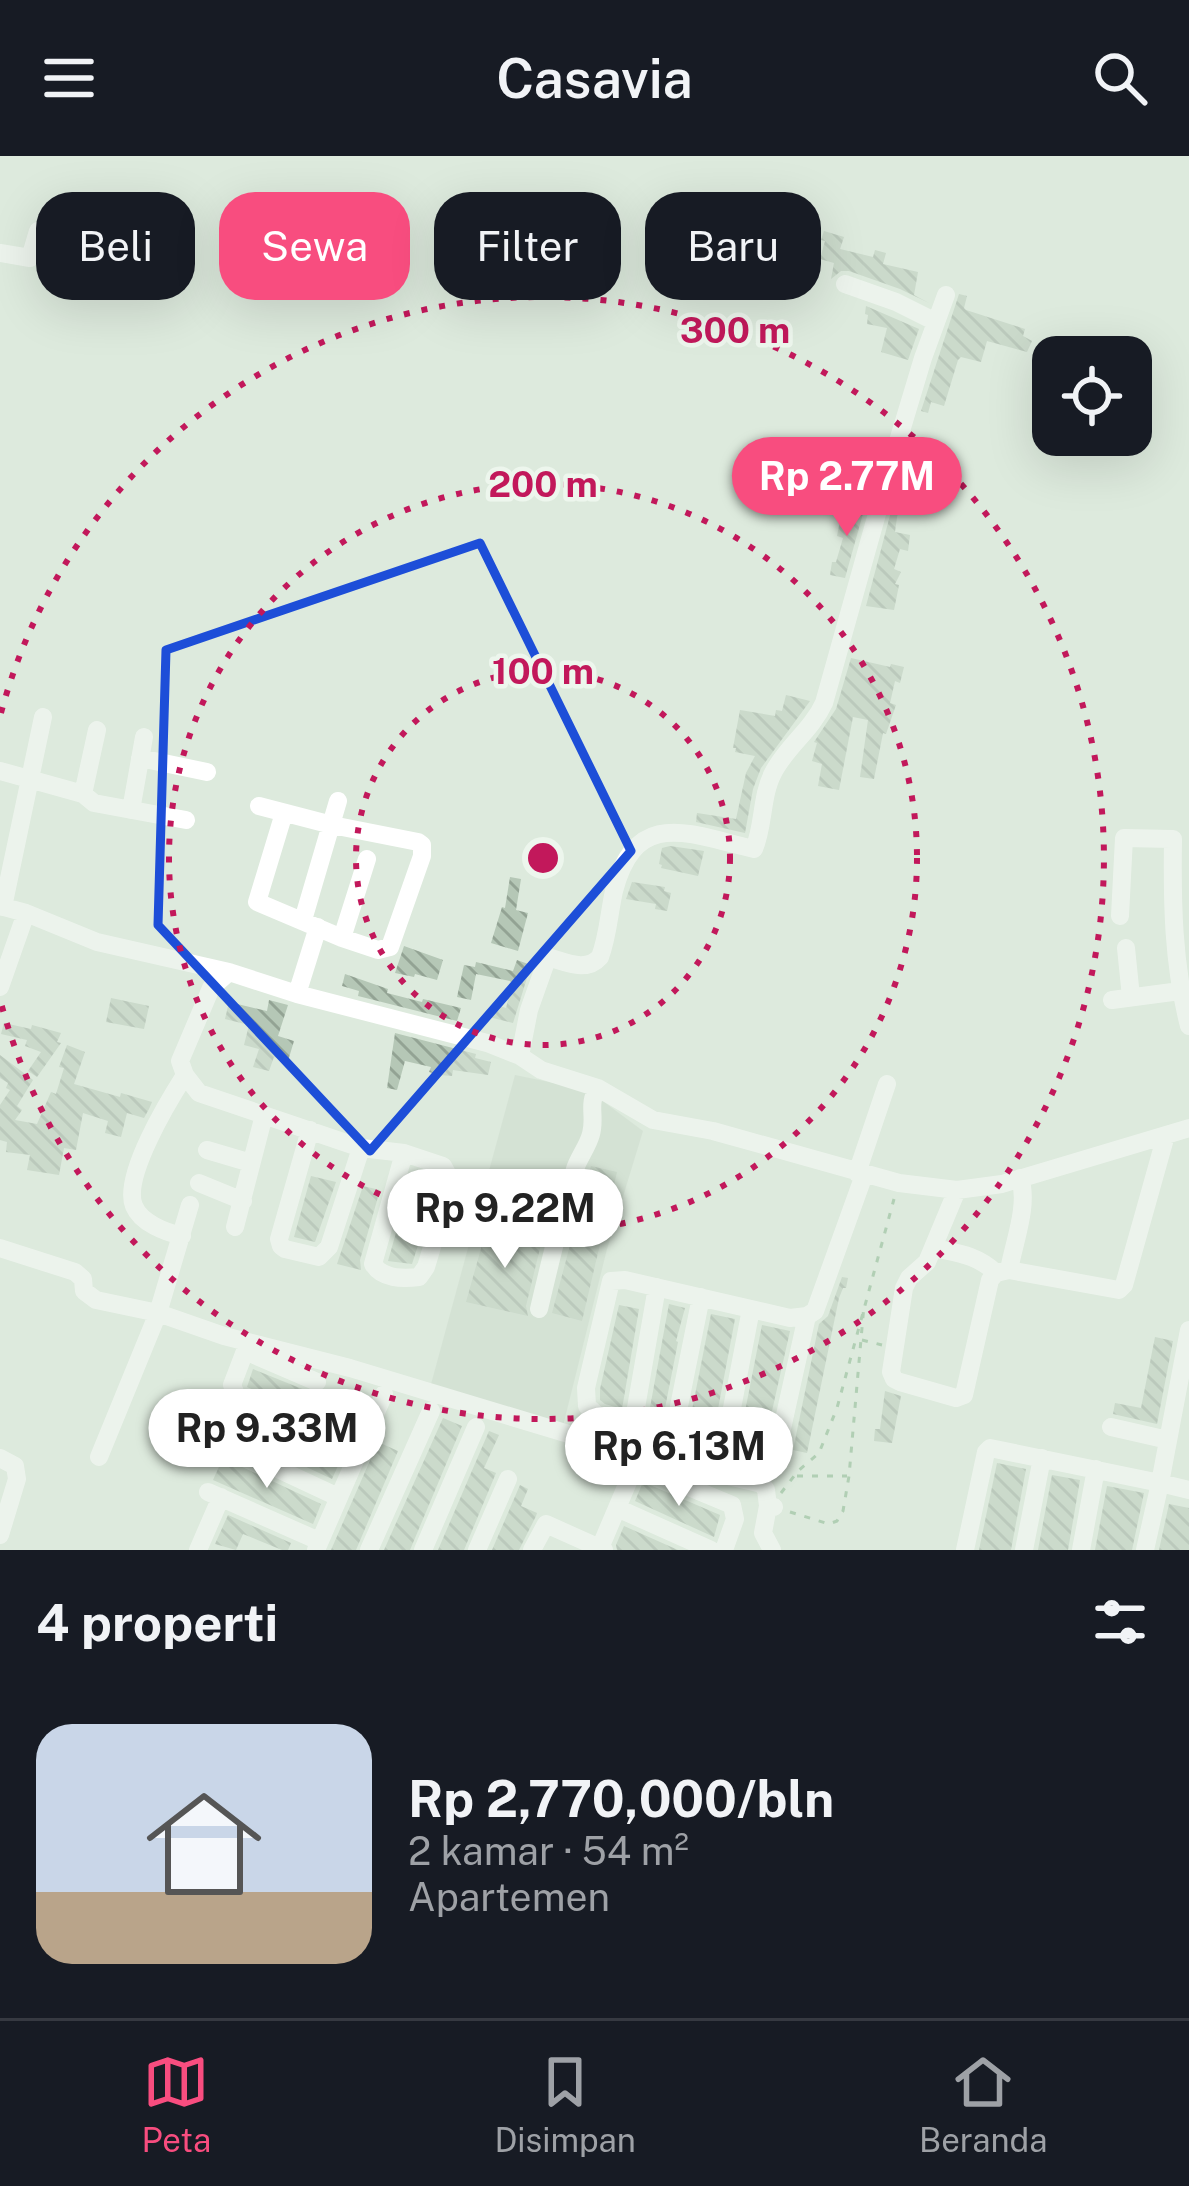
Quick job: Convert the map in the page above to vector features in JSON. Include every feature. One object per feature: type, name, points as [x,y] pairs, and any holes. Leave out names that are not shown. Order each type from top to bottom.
[{"type":"street","points":[[0,254],[30,258],[36,242]]},
{"type":"street","points":[[845,284],[936,322]]},
{"type":"street","points":[[520,1056],[546,962],[550,958],[582,967],[600,957],[619,874],[635,847],[649,835],[691,832],[754,849],[769,780],[816,721],[832,680],[890,470],[946,296]]},
{"type":"street","points":[[43,718],[1,907],[97,942],[229,972],[487,1043],[542,1070],[598,1088],[653,1120],[713,1131],[899,1184],[957,1190],[987,1187],[1189,1128]]},
{"type":"street","points":[[83,794],[97,730]]},
{"type":"street","points":[[131,810],[144,737]]},
{"type":"street","points":[[140,758],[207,772]]},
{"type":"street","points":[[0,771],[83,794],[94,802],[186,820]]},
{"type":"street","points":[[297,994],[319,870],[338,801]]},
{"type":"street","points":[[259,806],[418,842],[423,849],[390,947],[379,950],[342,938],[257,902],[284,813]]},
{"type":"street","points":[[1120,916],[1124,838],[1173,839],[1180,886],[1172,918],[1182,935],[1180,991],[1189,1026]]},
{"type":"street","points":[[342,938],[367,860]]},
{"type":"street","points":[[319,870],[359,880]]},
{"type":"street","points":[[0,986],[26,914]]},
{"type":"street","points":[[1126,948],[1121,998],[1180,991]]},
{"type":"street","points":[[229,972],[211,988],[195,1021],[180,1061],[185,1075],[199,1093],[362,1148],[404,1153],[443,1166],[451,1181],[426,1267],[419,1277],[407,1278],[386,1276],[373,1264],[404,1153]]},
{"type":"street","points":[[182,1236],[148,1221],[134,1206],[132,1196],[156,1123],[185,1075]]},
{"type":"street","points":[[807,1316],[777,1451],[770,1458],[760,1460],[598,1416],[587,1406],[584,1397],[611,1281],[625,1280],[790,1318],[815,1312],[887,1084]]},
{"type":"street","points":[[539,1309],[559,1223],[578,1161],[590,1139],[590,1105],[598,1088]]},
{"type":"street","points":[[235,1227],[264,1115]]},
{"type":"street","points":[[310,1130],[279,1239],[286,1249],[324,1255],[362,1148]]},
{"type":"street","points":[[934,1248],[974,1257],[1003,1271],[1119,1291],[1166,1135]]},
{"type":"street","points":[[207,1150],[251,1163]]},
{"type":"street","points":[[957,1190],[927,1262],[904,1288],[891,1372],[894,1379],[961,1398],[990,1280],[1003,1271],[1022,1201],[1020,1178]]},
{"type":"street","points":[[199,1183],[243,1201]]},
{"type":"street","points":[[100,1457],[158,1313],[190,1205]]},
{"type":"street","points":[[0,1248],[75,1272],[96,1300],[158,1313],[638,1455],[762,1484],[771,1507],[763,1534],[772,1550]]},
{"type":"street","points":[[633,1425],[657,1287]]},
{"type":"street","points":[[673,1436],[701,1297]]},
{"type":"street","points":[[724,1450],[751,1309]]},
{"type":"street","points":[[1145,1550],[1189,1330]]},
{"type":"street","points":[[317,1382],[245,1351],[232,1385],[237,1397],[359,1451]]},
{"type":"street","points":[[221,1550],[200,1546],[214,1494],[318,1546],[384,1394]]},
{"type":"street","points":[[237,1397],[218,1441],[338,1497]]},
{"type":"street","points":[[369,1550],[431,1411]]},
{"type":"street","points":[[423,1550],[476,1427]]},
{"type":"street","points":[[1112,1427],[1168,1440]]},
{"type":"street","points":[[965,1550],[990,1448],[1189,1490]]},
{"type":"street","points":[[0,1458],[15,1466],[17,1479],[0,1535]]},
{"type":"street","points":[[1024,1550],[1042,1458]]},
{"type":"street","points":[[532,1550],[544,1525],[602,1549],[634,1468],[641,1467],[732,1505],[735,1519],[724,1550]]},
{"type":"street","points":[[1081,1550],[1096,1469]]},
{"type":"street","points":[[477,1550],[508,1479]]},
{"type":"street","points":[[617,1508],[711,1550]]},
{"type":"path","points":[[863,1305],[849,1476],[843,1511],[829,1525],[771,1507],[794,1475],[819,1453],[837,1408],[863,1305],[899,1184]]},
{"type":"path","points":[[860,1339],[895,1348]]},
{"type":"path","points":[[794,1475],[849,1476]]},
{"type":"highlighted area","points":[[480,543],[631,851],[370,1151],[158,925],[166,650]]},
{"type":"shaded area","points":[[515,1075],[588,1090],[643,1131],[607,1249],[562,1430],[427,1399]]},
{"type":"building","points":[[824,231],[844,237],[840,249],[873,257],[875,250],[886,253],[883,264],[918,272],[914,295],[929,303],[849,271],[831,279],[834,263],[821,259],[825,241],[821,240]]},
{"type":"building","points":[[959,294],[967,296],[966,310],[1025,329],[1023,336],[1032,341],[1027,352],[987,341],[981,362],[958,360],[944,406],[931,402],[928,413],[921,411]]},
{"type":"building","points":[[866,306],[919,329],[908,360],[881,352],[887,328],[867,324]]},
{"type":"building","points":[[912,441],[931,444],[927,465],[931,466],[929,478],[924,478],[919,514],[898,510],[895,532],[910,535],[908,551],[900,549],[894,569],[901,572],[895,584],[899,585],[894,610],[866,606],[892,508],[898,509],[902,499]]},
{"type":"building","points":[[843,505],[864,510],[845,578],[830,575],[843,538],[837,536]]},
{"type":"building","points":[[851,658],[904,667],[900,683],[895,681],[890,703],[896,705],[883,733],[874,779],[860,777],[868,720],[853,717],[839,790],[818,786],[822,764],[812,761],[814,742],[836,709]]},
{"type":"building","points":[[786,695],[810,701],[761,768],[745,833],[696,822],[697,813],[736,819],[746,773],[755,756],[733,748],[740,710],[775,716],[776,710],[782,711]]},
{"type":"building","points":[[662,848],[704,851],[698,876],[661,868]]},
{"type":"building","points":[[510,877],[521,879],[516,910],[528,913],[518,951],[491,943],[505,908]]},
{"type":"building","points":[[632,882],[665,887],[671,893],[667,911],[655,909],[656,904],[626,899]]},
{"type":"building","points":[[404,946],[443,960],[437,980],[395,973]]},
{"type":"building","points":[[517,960],[531,965],[513,1023],[489,1017],[493,1004],[506,1008],[510,981],[476,974],[471,1000],[457,997],[464,965],[475,967],[476,962],[513,971]]},
{"type":"building","points":[[345,974],[388,989],[387,993],[461,1008],[457,1021],[358,996],[359,991],[342,986]]},
{"type":"building","points":[[111,998],[149,1006],[144,1029],[106,1022]]},
{"type":"building","points":[[269,1000],[288,1005],[278,1036],[294,1041],[288,1061],[274,1057],[269,1071],[253,1067],[259,1049],[244,1045],[249,1025],[225,1019],[229,1002],[267,1011]]},
{"type":"building","points":[[4,1023],[61,1033],[57,1042],[61,1043],[37,1077],[28,1071],[41,1052],[25,1046],[27,1040],[1,1034]]},
{"type":"building","points":[[395,1033],[476,1054],[475,1058],[491,1062],[488,1075],[453,1070],[452,1076],[440,1075],[429,1072],[431,1067],[405,1061],[397,1090],[387,1088]]},
{"type":"building","points":[[67,1045],[85,1052],[74,1084],[152,1102],[144,1118],[127,1113],[121,1137],[105,1133],[108,1121],[83,1113],[76,1150],[64,1148],[59,1175],[27,1170],[30,1155],[6,1152],[7,1142],[0,1140],[0,1105],[10,1090],[0,1078],[0,1055],[33,1080],[17,1106],[22,1110],[15,1120],[37,1124],[51,1092],[56,1094]]},
{"type":"building","points":[[591,1166],[617,1172],[582,1321],[552,1313]]},
{"type":"building","points":[[311,1176],[336,1182],[315,1242],[294,1237]]},
{"type":"building","points":[[363,1186],[380,1190],[361,1270],[337,1264]]},
{"type":"building","points":[[405,1201],[430,1208],[412,1264],[388,1261]]},
{"type":"building","points":[[487,1227],[542,1240],[526,1306],[528,1316],[466,1302]]},
{"type":"building","points":[[842,1277],[848,1278],[839,1298],[807,1453],[793,1450],[819,1324],[828,1316]]},
{"type":"building","points":[[669,1304],[685,1308],[663,1418],[649,1413]]},
{"type":"building","points":[[619,1305],[639,1309],[622,1409],[600,1400]]},
{"type":"building","points":[[711,1314],[735,1319],[714,1430],[689,1425]]},
{"type":"building","points":[[762,1325],[790,1331],[765,1442],[740,1437]]},
{"type":"building","points":[[1155,1337],[1173,1341],[1157,1424],[1113,1414],[1115,1403],[1141,1408]]},
{"type":"building","points":[[253,1369],[317,1395],[309,1414],[247,1387]]},
{"type":"building","points":[[885,1391],[901,1396],[892,1443],[874,1441]]},
{"type":"building","points":[[244,1415],[341,1459],[332,1479],[236,1434]]},
{"type":"building","points":[[443,1418],[462,1426],[410,1550],[384,1550]]},
{"type":"building","points":[[489,1431],[499,1435],[484,1468],[496,1473],[464,1550],[438,1550]]},
{"type":"building","points":[[378,1442],[398,1451],[356,1550],[331,1550]]},
{"type":"building","points":[[223,1458],[321,1504],[313,1524],[213,1480]]},
{"type":"building","points":[[997,1463],[1026,1469],[1011,1550],[979,1550]]},
{"type":"building","points":[[1052,1475],[1080,1480],[1068,1550],[1038,1550]]},
{"type":"building","points":[[643,1482],[720,1515],[714,1537],[635,1501]]},
{"type":"building","points":[[520,1485],[528,1489],[521,1506],[536,1516],[519,1550],[492,1550]]},
{"type":"building","points":[[1107,1486],[1144,1493],[1132,1550],[1095,1550]]},
{"type":"building","points":[[1169,1504],[1189,1508],[1189,1550],[1159,1550]]},
{"type":"building","points":[[228,1515],[291,1543],[288,1550],[243,1534],[236,1550],[215,1544]]},
{"type":"building","points":[[624,1526],[678,1550],[617,1550]]}]
